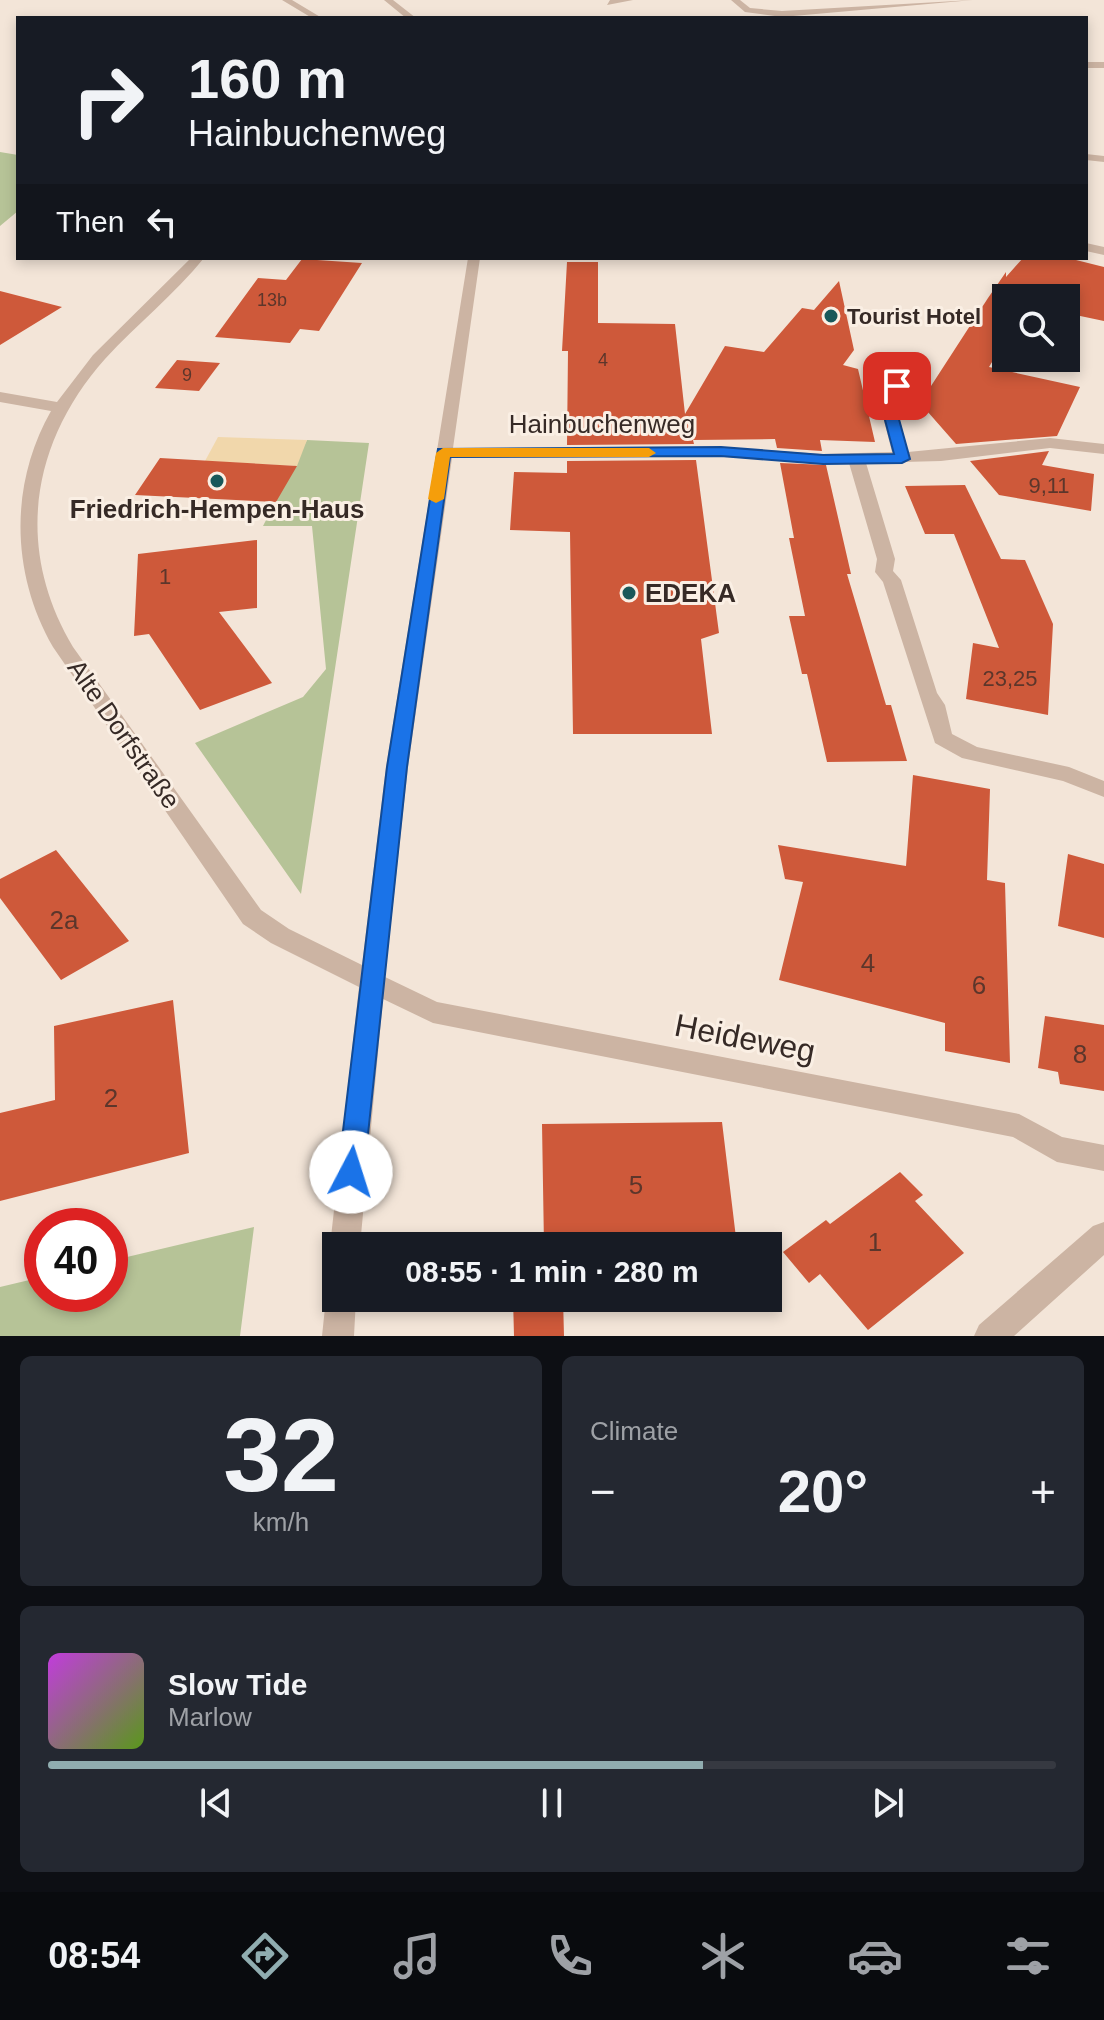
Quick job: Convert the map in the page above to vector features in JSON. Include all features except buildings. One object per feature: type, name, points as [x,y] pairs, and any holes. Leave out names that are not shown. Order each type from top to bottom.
[{"type":"street","points":[[286,0],[314,16]]},
{"type":"street","points":[[388,0],[409,16]]},
{"type":"street","points":[[610,3],[629,0]]},
{"type":"street","points":[[735,0],[744,8],[759,13],[784,16],[880,3],[969,0]]},
{"type":"street","points":[[753,16],[759,13]]},
{"type":"street","name":"Alte Dorfstraße","points":[[196,260],[88,371],[50,428],[40,455],[28,513],[34,574],[54,632],[252,917],[280,936],[372,983]]},
{"type":"street","points":[[346,1232],[397,767],[474,260]]},
{"type":"street","points":[[902,459],[888,405],[905,370]]},
{"type":"street","points":[[0,397],[33,405],[62,407]]},
{"type":"street","name":"Hainbuchenweg","points":[[443,453],[706,452],[823,459],[902,459],[1050,443],[1104,449]]},
{"type":"street","points":[[856,458],[886,559],[884,572],[892,580],[927,695],[935,705],[942,738],[957,749],[1072,776],[1089,786],[1104,789]]},
{"type":"street","name":"Heideweg","points":[[372,983],[433,1012],[1019,1126],[1057,1149],[1104,1158]]},
{"type":"street","points":[[990,1336],[1104,1236]]},
{"type":"street","points":[[338,1336],[340,1312]]},
{"type":"green space","points":[[0,152],[16,155],[16,213],[0,226]]},
{"type":"green space","points":[[307,440],[369,443],[301,894],[195,743],[303,697],[326,669],[312,526],[263,526]]},
{"type":"green space","points":[[254,1227],[240,1336],[0,1336],[0,1287],[24,1281],[24,1312],[128,1312],[128,1257]]},
{"type":"sand","points":[[218,437],[307,440],[297,466],[205,461]]},
{"type":"slow traffic","points":[[436,499],[443,453],[649,453]]},
{"type":"place","name":"Tourist Hotel","points":[[831,316]]},
{"type":"place","name":"Friedrich-Hempen-Haus","points":[[217,481]]},
{"type":"place","name":"EDEKA","points":[[629,593]]},
{"type":"route","points":[[351,1172],[397,767],[443,453],[721,452],[810,459],[902,459],[888,405],[897,386]]}]
